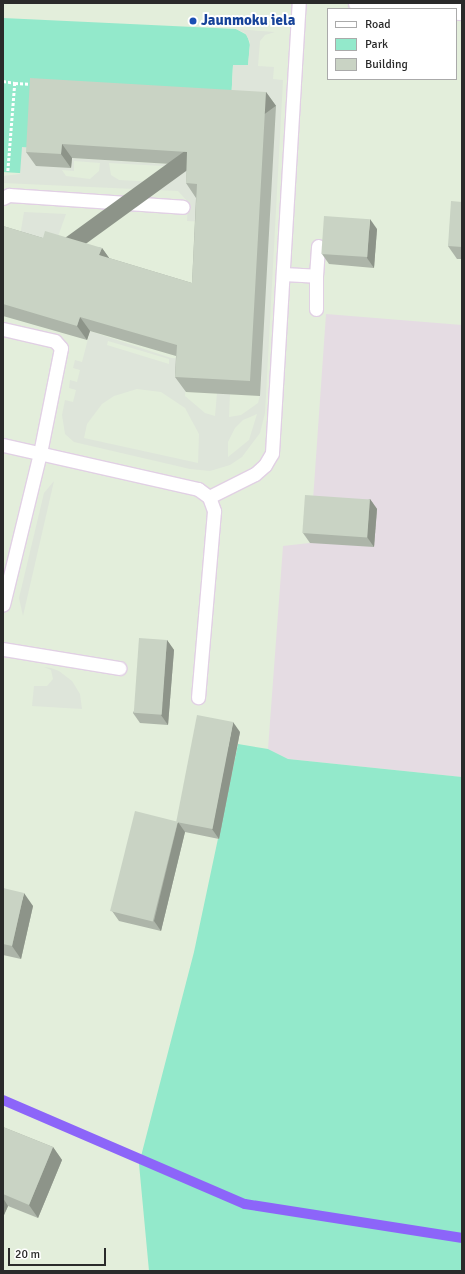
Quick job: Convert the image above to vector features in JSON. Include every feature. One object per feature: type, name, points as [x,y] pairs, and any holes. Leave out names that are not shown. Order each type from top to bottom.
[{"type":"street","points":[[360,3],[445,8]]},
{"type":"lane","points":[[209,497],[255,474],[265,465],[272,453],[299,3]]},
{"type":"lane","points":[[3,198],[9,195],[183,207]]},
{"type":"lane","points":[[316,309],[318,246]]},
{"type":"lane","points":[[283,274],[316,276]]},
{"type":"lane","points":[[3,329],[55,341],[61,348],[40,454],[3,605]]},
{"type":"lane","points":[[3,445],[198,489],[209,497],[214,511],[198,697]]},
{"type":"lane","points":[[3,649],[119,668]]},
{"type":"path","points":[[3,81],[38,84]]},
{"type":"path","points":[[8,175],[15,83]]},
{"type":"shaded area","points":[[236,29],[275,32],[265,35],[260,41],[258,66],[274,67],[273,79],[283,80],[265,413],[260,433],[242,457],[230,465],[210,471],[190,469],[74,442],[65,434],[62,415],[65,400],[73,402],[76,390],[69,388],[70,380],[77,382],[80,370],[73,368],[75,360],[82,362],[90,331],[171,358],[199,360],[186,373],[185,396],[205,413],[215,416],[217,393],[230,394],[229,417],[241,415],[258,403],[260,395],[231,104],[233,65],[248,65],[250,42],[245,33]],"holes":[[[108,341],[169,359],[169,364],[107,345]],[[137,389],[161,392],[185,408],[199,434],[198,463],[84,438],[87,424],[102,404],[114,396]],[[257,414],[249,440],[228,457],[228,442],[235,428],[243,420]]]},
{"type":"shaded area","points":[[22,147],[37,148],[71,168],[72,158],[211,167],[206,222],[187,221],[188,202],[178,191],[3,183],[3,176],[20,174]],"holes":[[[74,161],[100,163],[99,171],[90,179],[66,176],[62,170],[74,171]],[[109,163],[163,166],[164,166],[161,177],[155,182],[119,180],[111,175]]]},
{"type":"shaded area","points":[[24,212],[66,214],[55,245],[19,242]]},
{"type":"shaded area","points":[[326,314],[462,325],[462,777],[288,759],[268,749],[283,546],[310,543]]},
{"type":"shaded area","points":[[54,481],[23,616],[19,598],[44,493]]},
{"type":"shaded area","points":[[44,667],[59,671],[72,681],[80,694],[82,709],[32,706],[34,686],[47,686],[53,679],[51,670]]},
{"type":"green space","points":[[3,18],[236,29],[247,35],[250,45],[248,66],[233,65],[231,104],[40,93],[50,175],[3,172]]},
{"type":"green space","points":[[238,744],[268,749],[288,759],[462,777],[462,1271],[149,1271],[139,1164],[194,952]]},
{"type":"building","points":[[30,78],[266,92],[250,381],[175,377],[177,345],[80,317],[77,326],[3,304],[3,226],[43,238],[45,231],[102,248],[99,255],[192,283],[197,184],[186,183],[187,152],[62,144],[61,154],[26,152]]},
{"type":"building","points":[[451,201],[462,202],[462,247],[448,246]]},
{"type":"building","points":[[324,216],[370,219],[367,257],[321,254]]},
{"type":"building","points":[[305,495],[370,500],[367,537],[302,533]]},
{"type":"building","points":[[139,638],[167,640],[162,715],[134,713]]},
{"type":"building","points":[[197,715],[233,722],[213,829],[176,822]]},
{"type":"building","points":[[135,811],[178,822],[153,922],[110,911]]},
{"type":"building","points":[[3,888],[24,893],[12,946],[3,944]]},
{"type":"building","points":[[3,1127],[53,1147],[29,1205],[3,1194]]},
{"type":"waterway","points":[[3,1100],[245,1204],[462,1238]]},
{"type":"place","name":"Jaunmoku iela","points":[[193,21]]}]
